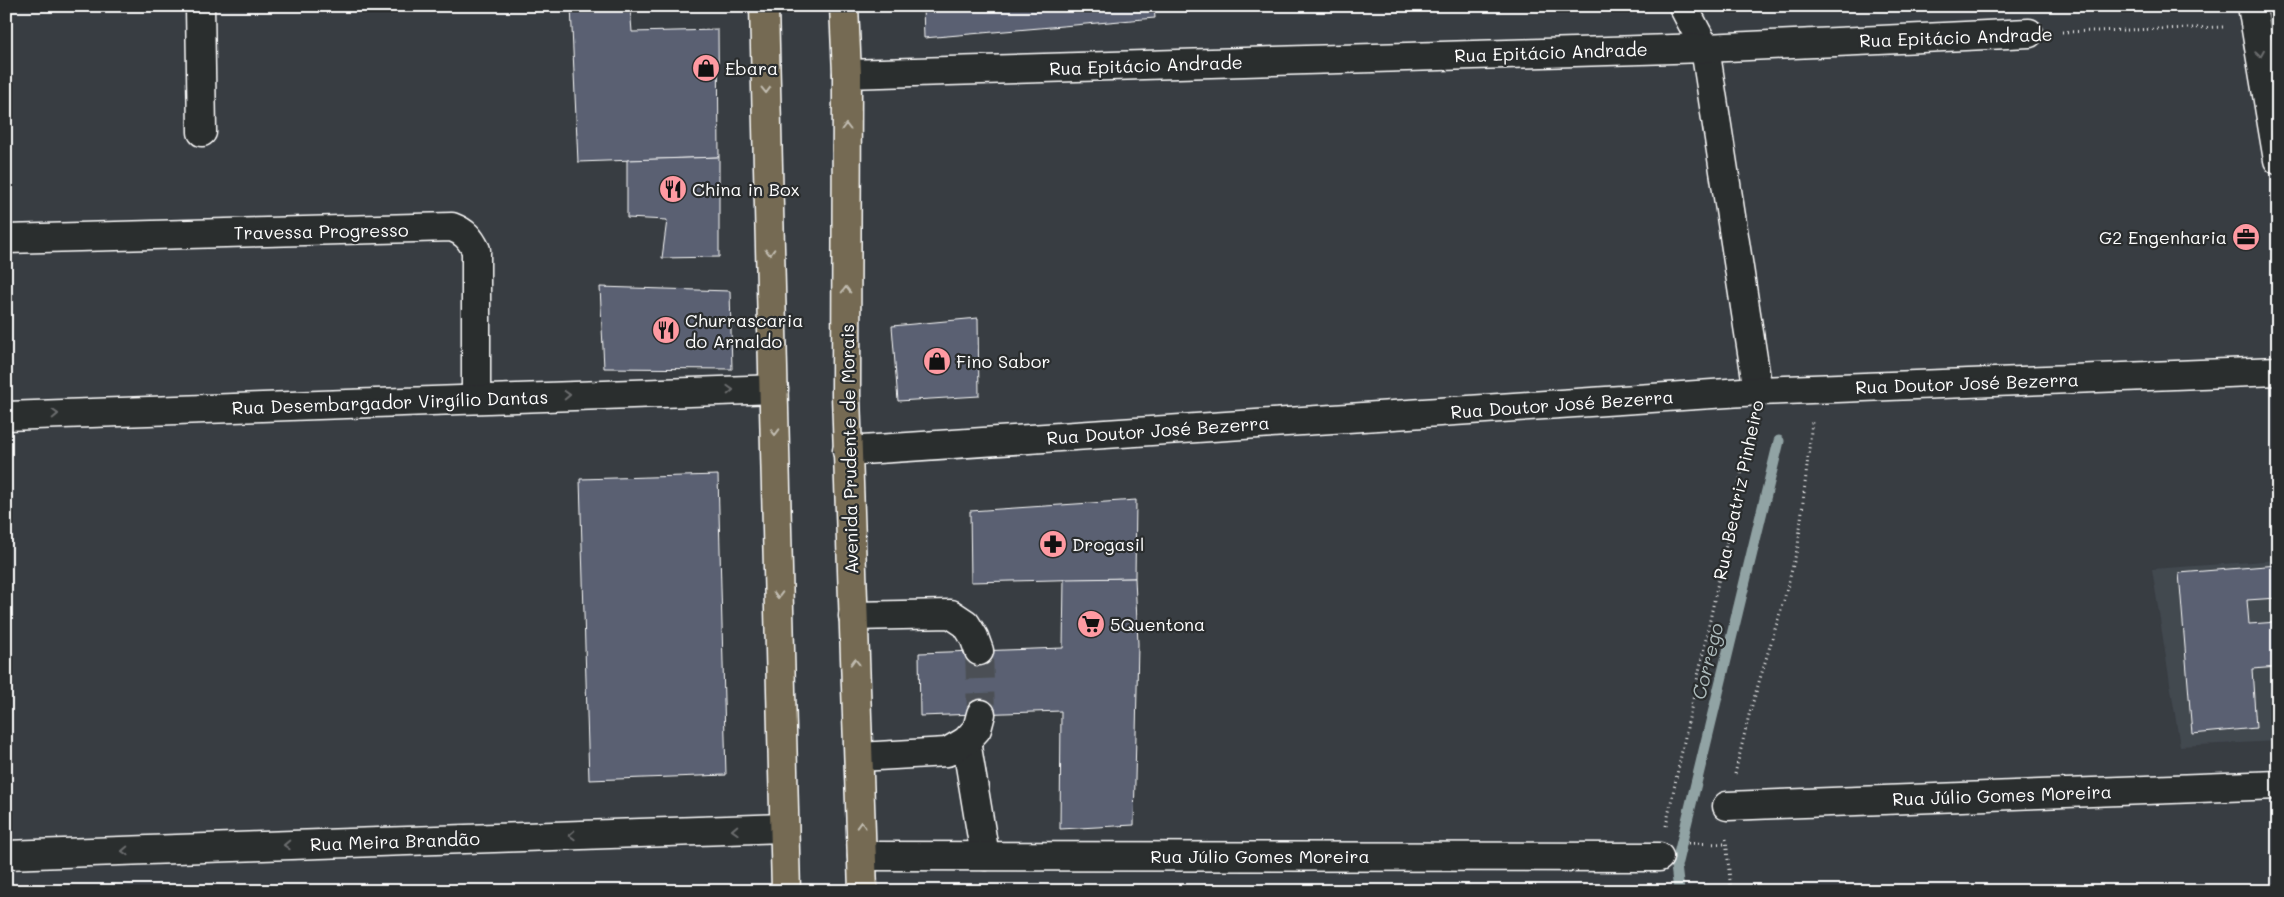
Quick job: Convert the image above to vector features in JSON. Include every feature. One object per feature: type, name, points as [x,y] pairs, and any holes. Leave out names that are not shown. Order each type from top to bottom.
[{"type":"main road","points":[[764,6],[786,891]]},
{"type":"main road","name":"Avenida Prudente de Morais","points":[[844,6],[847,74],[847,451],[863,891]]},
{"type":"street","points":[[200,6],[202,132]]},
{"type":"street","name":"Rua Beatriz Pinheiro","points":[[1683,6],[1705,48],[1758,391]]},
{"type":"street","points":[[2262,20],[2278,160]]},
{"type":"street","name":"Rua Epitácio Andrade","points":[[847,74],[1705,48],[2029,34]]},
{"type":"street","name":"Travessa Progresso","points":[[6,238],[452,227],[461,230],[470,238],[476,250],[476,398]]},
{"type":"street","name":"Rua Doutor José Bezerra","points":[[847,451],[1758,391],[2278,371]]},
{"type":"street","name":"Rua Desembargador Virgílio Dantas","points":[[6,416],[774,389]]},
{"type":"street","points":[[853,616],[951,614],[966,624],[974,638],[978,651]]},
{"type":"street","points":[[858,757],[947,752],[966,741],[977,729],[981,714]]},
{"type":"street","points":[[966,741],[985,856]]},
{"type":"street","name":"Rua Júlio Gomes Moreira","points":[[1727,806],[2278,785]]},
{"type":"street","name":"Rua Meira Brandão","points":[[6,855],[783,828]]},
{"type":"street","name":"Rua Júlio Gomes Moreira","points":[[862,856],[1661,849]]},
{"type":"path","name":"Rua Epitácio Andrade","points":[[2029,34],[2262,20]]},
{"type":"path","points":[[1731,891],[1726,844],[1727,806],[1749,715],[1784,600],[1798,546],[1815,389]]},
{"type":"path","name":"Rua Beatriz Pinheiro","points":[[1661,849],[1758,391]]},
{"type":"path","points":[[1661,849],[1726,844]]},
{"type":"shaded area","points":[[2278,560],[2278,741],[2180,746],[2152,569]]},
{"type":"building","points":[[571,6],[630,6],[632,32],[718,30],[719,157],[578,162]]},
{"type":"building","points":[[923,6],[1154,6],[1155,18],[924,38]]},
{"type":"building","name":"China in Box","points":[[719,157],[719,257],[662,258],[667,220],[627,218],[627,160]]},
{"type":"building","name":"Churrascaria do Arnaldo","points":[[600,287],[730,291],[732,369],[604,368]]},
{"type":"building","name":"Fino Sabor","points":[[978,318],[979,396],[898,401],[892,326]]},
{"type":"building","points":[[718,475],[726,775],[589,780],[580,479]]},
{"type":"building","name":"Drogasil","points":[[1136,500],[1135,578],[971,582],[970,511]]},
{"type":"building","points":[[2278,565],[2278,598],[2247,600],[2249,624],[2278,622],[2278,667],[2252,669],[2256,728],[2192,734],[2179,573]]},
{"type":"building","points":[[1135,578],[1138,644],[1134,825],[1060,829],[1061,711],[920,716],[919,653],[1063,648],[1064,579]]},
{"type":"waterway","name":"Corrego","points":[[1679,891],[1676,866],[1779,441]]},
{"type":"tunnel","points":[[979,651],[981,714]]},
{"type":"place","name":"Ebara","points":[[706,68]]},
{"type":"place","name":"China in Box","points":[[673,189]]},
{"type":"place","name":"G2 Engenharia","points":[[2246,237]]},
{"type":"place","name":"Churrascaria do Arnaldo","points":[[666,330]]},
{"type":"place","name":"Fino Sabor","points":[[937,361]]},
{"type":"place","name":"Drogasil","points":[[1053,544]]},
{"type":"place","name":"5Quentona","points":[[1091,624]]}]
